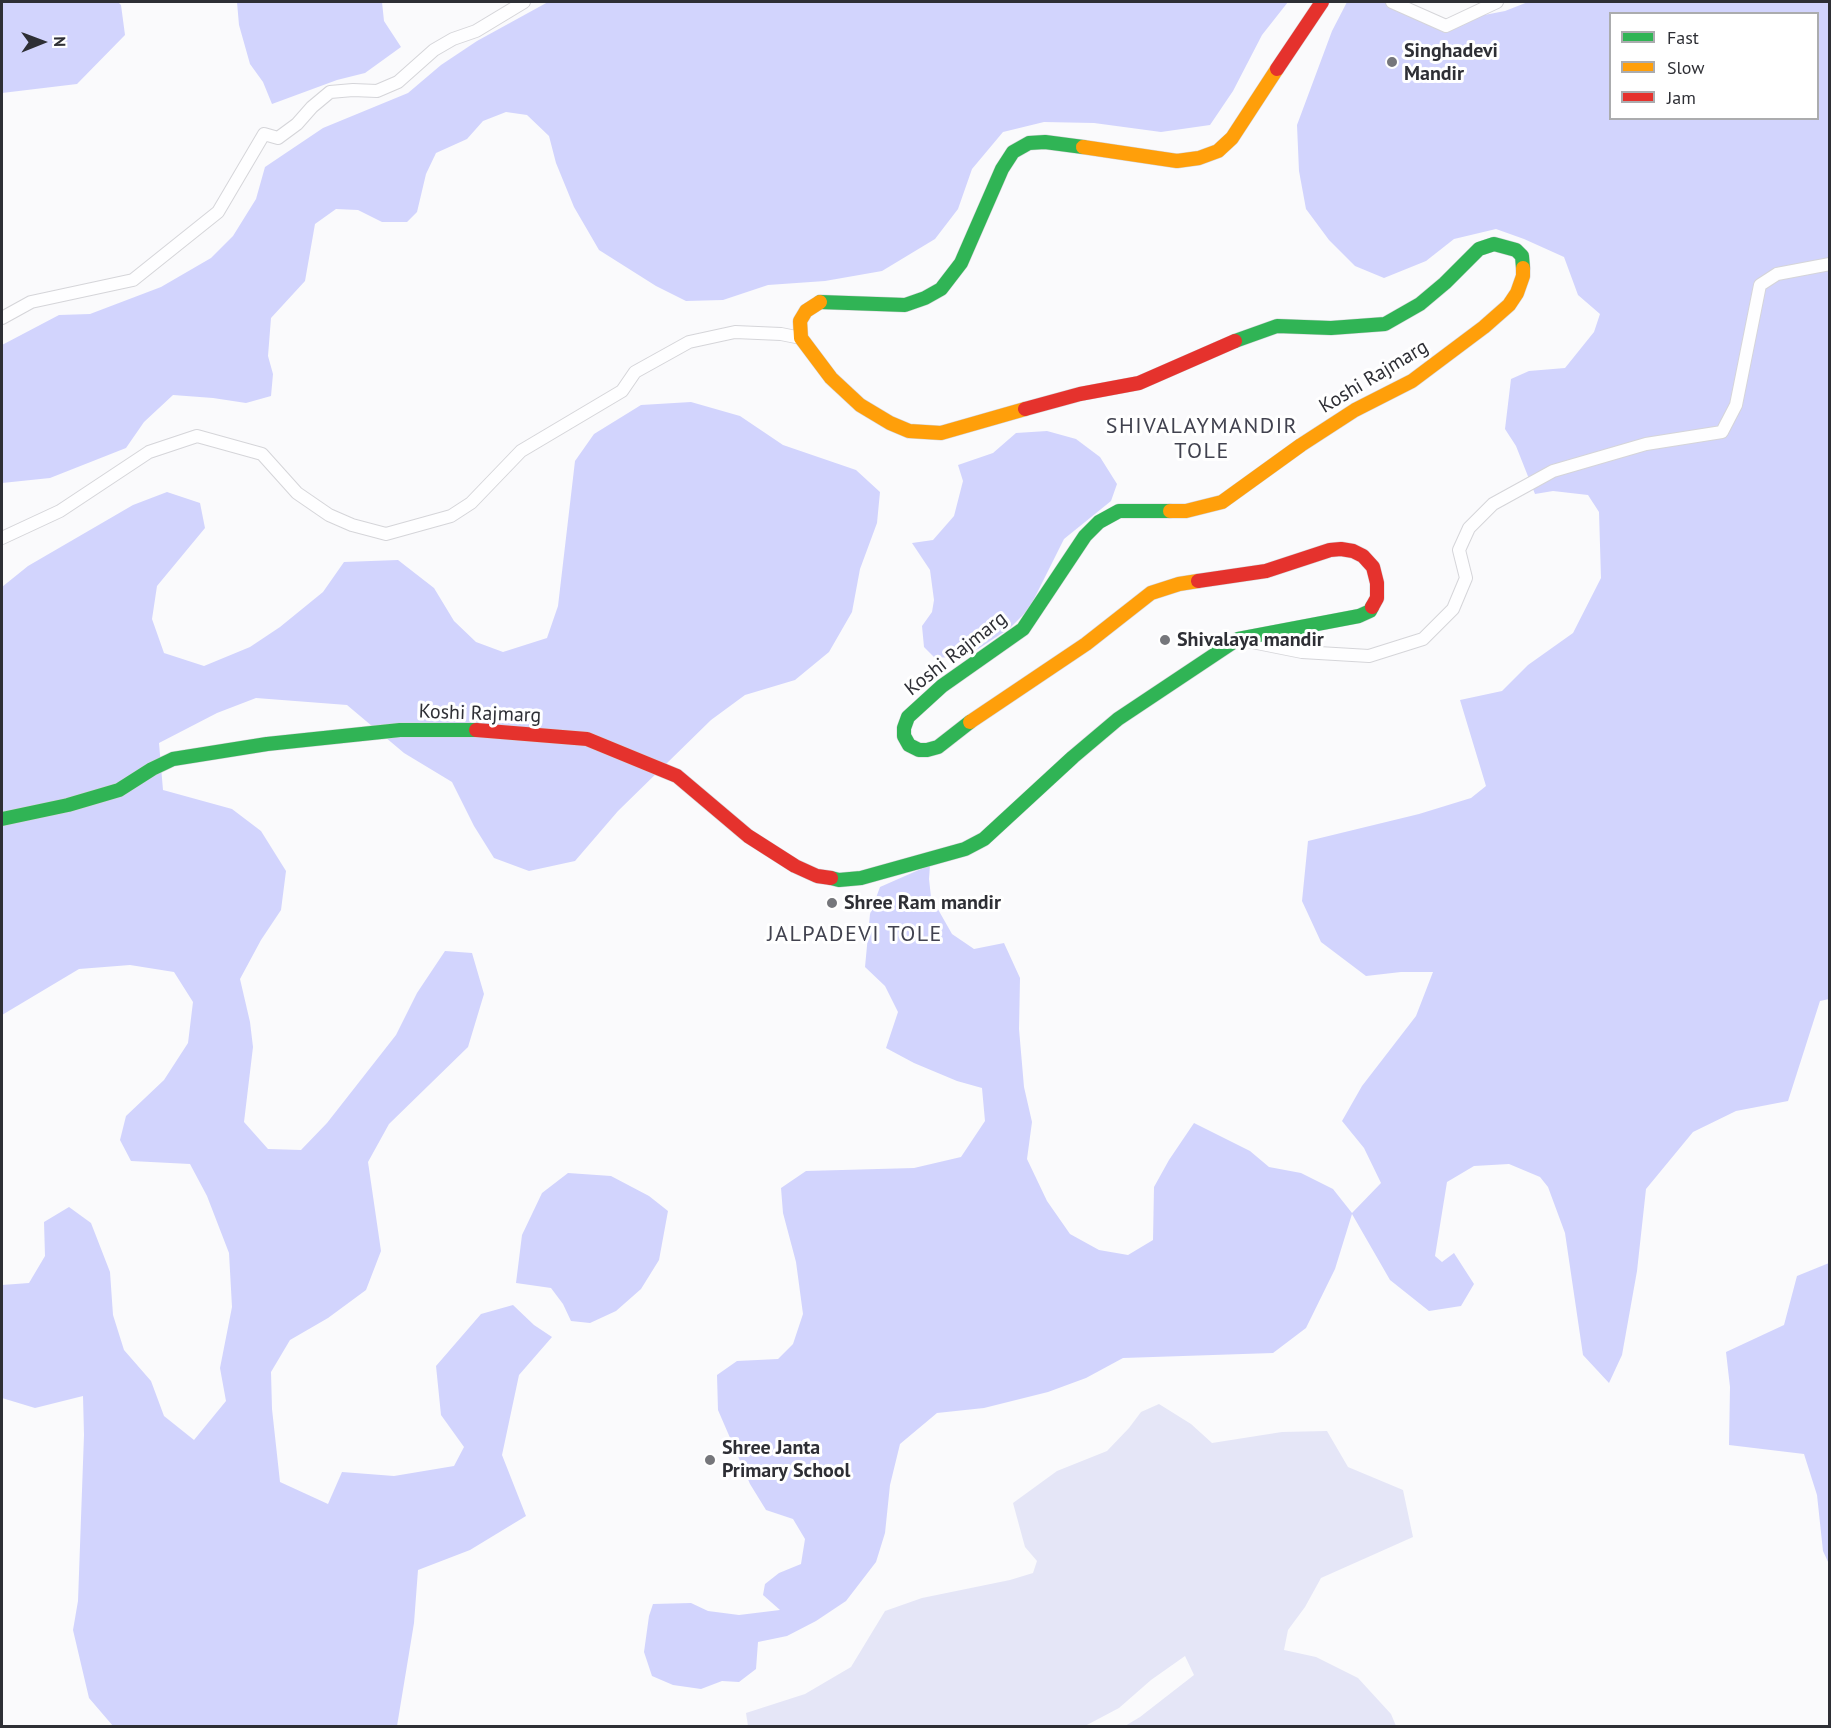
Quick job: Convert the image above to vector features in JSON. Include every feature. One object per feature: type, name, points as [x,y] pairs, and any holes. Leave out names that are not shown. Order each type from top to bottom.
[{"type":"main road","points":[[801,338],[800,321],[806,311],[821,301],[905,305],[941,289],[962,263],[1002,169],[1013,152],[1029,143],[1046,142],[1177,161],[1199,158],[1218,151],[1239,129],[1322,2]]},
{"type":"main road","name":"Koshi Rajmarg","points":[[2,819],[68,805],[119,790],[173,759],[267,744],[389,732],[478,730],[587,739],[677,776],[748,836],[795,866],[817,876],[839,880],[861,878],[965,849],[984,840],[1118,719],[1238,639],[1359,616],[1370,611],[1377,598],[1377,583],[1373,567],[1363,556],[1353,551],[1330,550],[1266,571],[1179,584],[1151,593],[1086,644],[973,720],[938,747],[919,750],[909,745],[904,736],[908,717],[942,686],[1023,629],[1085,536],[1099,522],[1119,511],[1186,511],[1222,502],[1300,445],[1355,410],[1412,381],[1485,327],[1509,305],[1517,293],[1523,276],[1522,256],[1516,250],[1494,244],[1479,249],[1420,304],[1385,324],[1330,328],[1277,326],[1248,336],[1139,383],[1080,394],[941,433],[909,431],[890,423],[860,405],[831,378],[801,338]]},
{"type":"street","points":[[2,318],[31,302],[133,280],[218,212],[264,134],[278,138],[297,124],[312,107],[330,93],[353,90],[377,91],[398,82],[434,50],[453,39],[476,31],[524,2]]},
{"type":"street","points":[[1392,2],[1446,26],[1497,2]]},
{"type":"street","points":[[1238,639],[1302,652],[1369,656],[1423,639],[1453,609],[1466,578],[1459,550],[1469,528],[1493,504],[1553,471],[1646,444],[1722,432],[1736,405],[1760,285],[1777,274],[1830,264]]},
{"type":"street","points":[[2,538],[60,511],[149,452],[197,436],[262,454],[297,493],[328,515],[352,525],[386,534],[407,529],[451,516],[471,502],[521,451],[622,391],[635,372],[690,342],[735,332],[781,334],[801,338]]},
{"type":"shaded area","points":[[2,2],[118,2],[121,5],[125,35],[77,84],[2,93]]},
{"type":"shaded area","points":[[237,2],[382,2],[384,21],[401,47],[365,73],[337,80],[272,104],[263,82],[250,64],[239,25]]},
{"type":"shaded area","points":[[548,2],[1288,2],[1262,35],[1233,91],[1210,125],[1161,132],[1094,123],[1044,122],[1003,132],[972,169],[958,209],[935,239],[882,271],[825,281],[768,285],[723,300],[686,301],[656,286],[599,250],[574,207],[556,163],[549,136],[527,115],[506,112],[483,121],[467,139],[436,153],[426,174],[417,212],[407,222],[382,222],[358,210],[336,209],[315,224],[305,281],[271,318],[268,356],[273,374],[271,396],[246,403],[173,395],[144,422],[126,448],[50,478],[2,483],[2,345],[59,315],[90,314],[161,287],[211,258],[233,236],[256,199],[265,167],[323,128],[408,93],[441,65],[477,41]]},
{"type":"shaded area","points":[[1347,2],[1395,2],[1402,13],[1438,24],[1505,11],[1528,2],[1829,2],[1829,999],[1820,1001],[1788,1101],[1736,1111],[1693,1132],[1646,1189],[1637,1271],[1622,1355],[1609,1383],[1583,1355],[1565,1233],[1548,1187],[1540,1177],[1509,1164],[1474,1166],[1447,1182],[1435,1256],[1442,1262],[1454,1253],[1474,1284],[1461,1306],[1429,1311],[1390,1280],[1352,1214],[1335,1269],[1306,1328],[1273,1353],[1123,1358],[1086,1378],[1048,1392],[984,1408],[937,1413],[900,1444],[890,1485],[885,1533],[876,1562],[846,1601],[816,1621],[787,1636],[758,1642],[756,1669],[739,1682],[722,1681],[701,1689],[673,1685],[652,1676],[644,1652],[653,1604],[691,1603],[708,1611],[739,1615],[780,1610],[763,1595],[765,1584],[779,1573],[801,1564],[805,1539],[793,1519],[766,1510],[750,1484],[718,1410],[717,1375],[737,1361],[778,1359],[793,1344],[803,1314],[796,1262],[783,1213],[781,1188],[806,1171],[914,1168],[961,1157],[985,1121],[982,1088],[957,1081],[914,1063],[886,1048],[898,1012],[885,986],[865,967],[870,914],[880,887],[930,865],[931,897],[952,934],[974,949],[1004,943],[1020,978],[1019,1029],[1024,1087],[1032,1122],[1027,1159],[1047,1201],[1070,1234],[1099,1250],[1128,1255],[1153,1240],[1154,1187],[1194,1123],[1250,1151],[1269,1167],[1301,1173],[1333,1189],[1352,1213],[1381,1183],[1364,1148],[1342,1121],[1362,1086],[1416,1016],[1433,972],[1401,972],[1366,976],[1321,942],[1302,901],[1308,841],[1419,814],[1471,798],[1486,786],[1460,700],[1502,691],[1528,665],[1573,633],[1601,578],[1599,512],[1588,495],[1553,491],[1535,494],[1516,446],[1505,429],[1511,379],[1529,371],[1565,368],[1594,332],[1600,314],[1578,295],[1564,257],[1496,229],[1454,239],[1426,261],[1384,278],[1355,266],[1329,240],[1306,209],[1299,171],[1297,125],[1332,31]]},
{"type":"shaded area","points":[[691,402],[740,416],[783,445],[856,470],[880,492],[877,523],[860,569],[852,612],[829,652],[795,680],[745,695],[711,720],[618,811],[575,861],[529,871],[494,858],[474,826],[452,782],[404,753],[347,705],[256,698],[217,713],[159,743],[163,790],[232,809],[261,831],[286,871],[281,910],[261,940],[240,979],[253,1047],[244,1122],[268,1149],[301,1150],[327,1123],[396,1035],[417,993],[445,951],[472,953],[484,994],[468,1047],[389,1124],[368,1162],[381,1251],[366,1290],[328,1318],[290,1340],[271,1372],[272,1409],[280,1482],[328,1504],[342,1472],[394,1476],[454,1466],[464,1447],[441,1415],[436,1366],[481,1314],[513,1305],[534,1325],[552,1337],[519,1375],[502,1455],[526,1516],[470,1550],[418,1570],[414,1623],[397,1726],[113,1726],[89,1698],[73,1630],[78,1601],[84,1435],[83,1396],[35,1408],[2,1398],[2,1285],[29,1283],[45,1256],[44,1222],[69,1207],[91,1223],[110,1272],[113,1315],[124,1350],[151,1381],[164,1416],[194,1440],[226,1401],[220,1368],[232,1307],[229,1253],[207,1196],[190,1164],[131,1161],[120,1140],[126,1116],[164,1080],[188,1043],[193,1002],[174,972],[130,965],[79,969],[2,1015],[2,587],[28,566],[133,505],[167,492],[200,503],[205,528],[157,586],[152,619],[164,653],[204,666],[250,647],[280,627],[323,592],[344,562],[398,560],[434,588],[454,621],[476,642],[503,652],[547,638],[558,606],[575,461],[594,434],[641,405]]},
{"type":"shaded area","points":[[1047,431],[1076,439],[1100,457],[1117,484],[1111,501],[1064,539],[1029,609],[1010,628],[978,649],[954,658],[934,657],[924,647],[922,626],[932,612],[934,600],[930,570],[912,543],[933,540],[954,516],[963,481],[958,465],[993,453],[1016,433]]},
{"type":"shaded area","points":[[568,1173],[611,1176],[649,1196],[668,1211],[659,1260],[641,1289],[616,1311],[590,1323],[571,1321],[563,1304],[551,1288],[516,1283],[522,1235],[542,1193]]},
{"type":"shaded area","points":[[1829,1263],[1829,1564],[1823,1551],[1817,1495],[1804,1454],[1729,1445],[1730,1387],[1726,1352],[1784,1325],[1797,1276]]},
{"type":"shaded area","points":[[1159,1404],[1191,1424],[1212,1443],[1282,1432],[1327,1431],[1348,1467],[1403,1490],[1413,1537],[1321,1578],[1305,1607],[1288,1630],[1284,1650],[1316,1657],[1358,1678],[1391,1714],[1396,1726],[1125,1726],[1194,1675],[1185,1656],[1151,1680],[1119,1708],[1085,1726],[748,1726],[746,1713],[805,1694],[851,1667],[885,1611],[922,1598],[1033,1573],[1037,1561],[1025,1547],[1013,1503],[1057,1471],[1107,1451],[1141,1412]]},
{"type":"traffic: fast","points":[[820,302],[905,305],[941,289],[961,263],[1002,169],[1013,152],[1029,143],[1045,142],[1083,147]]},
{"type":"traffic: fast","points":[[1235,341],[1277,326],[1331,328],[1385,324],[1420,304],[1479,249],[1494,244],[1516,250],[1522,256],[1523,268]]},
{"type":"traffic: fast","points":[[970,722],[938,747],[927,750],[919,750],[909,745],[904,736],[908,717],[942,686],[1023,629],[1085,536],[1099,522],[1119,511],[1170,511]]},
{"type":"traffic: fast","points":[[831,878],[839,880],[861,878],[965,849],[984,839],[1118,719],[1238,639],[1359,616],[1370,611],[1372,607]]},
{"type":"traffic: fast","points":[[2,819],[68,805],[119,790],[173,759],[267,744],[400,730],[476,730]]},
{"type":"traffic: slow","points":[[1083,147],[1177,161],[1199,158],[1218,151],[1232,138],[1277,69]]},
{"type":"traffic: slow","points":[[1170,511],[1186,511],[1222,502],[1301,445],[1355,410],[1412,381],[1484,327],[1509,305],[1517,293],[1523,276],[1523,268]]},
{"type":"traffic: slow","points":[[820,302],[806,311],[800,321],[801,338],[831,378],[860,405],[890,423],[909,431],[941,433],[1025,409]]},
{"type":"traffic: slow","points":[[970,722],[1086,644],[1151,593],[1198,581]]},
{"type":"traffic: jam","points":[[1277,69],[1322,2]]},
{"type":"traffic: jam","points":[[1025,409],[1080,394],[1139,383],[1235,341]]},
{"type":"traffic: jam","points":[[1198,581],[1266,571],[1330,550],[1341,549],[1363,556],[1373,567],[1377,583],[1377,598],[1372,607]]},
{"type":"traffic: jam","points":[[476,730],[587,739],[677,776],[748,836],[795,866],[817,876],[831,878]]},
{"type":"place","name":"Singhadevi Mandir","points":[[1392,62]]},
{"type":"place","name":"Shivalaya mandir","points":[[1165,640]]},
{"type":"place","name":"Shree Ram mandir","points":[[832,903]]},
{"type":"place","name":"Shree Janta Primary School","points":[[710,1460]]},
{"type":"district","name":"SHIVALAYMANDIR TOLE","points":[[1202,440]]},
{"type":"district","name":"JALPADEVI TOLE","points":[[855,935]]}]
